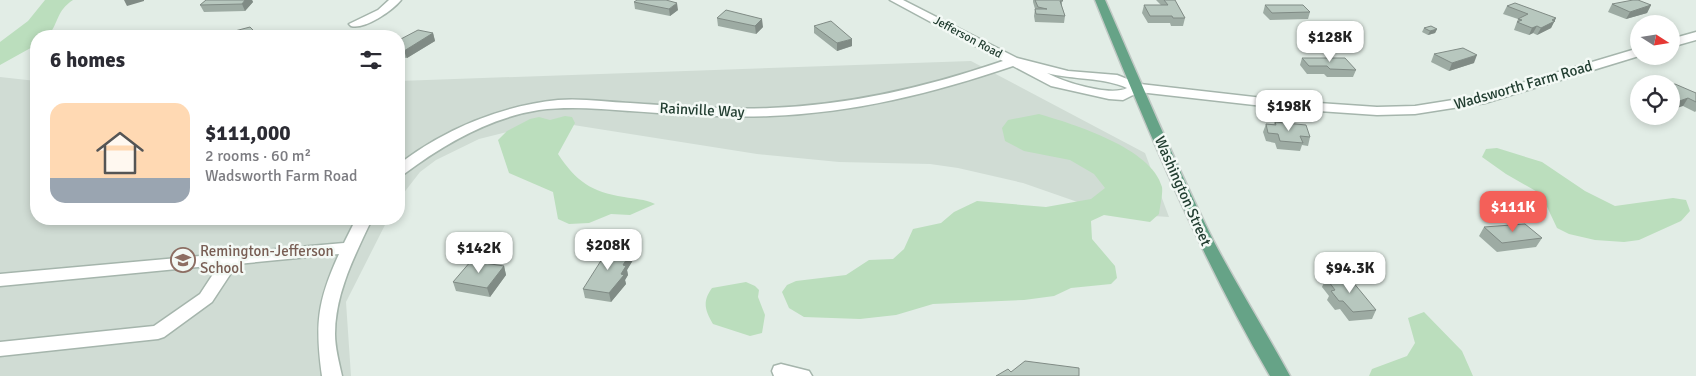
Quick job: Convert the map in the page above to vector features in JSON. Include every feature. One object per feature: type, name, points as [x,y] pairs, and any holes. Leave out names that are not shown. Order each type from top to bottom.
[{"type":"main road","name":"Washington Street","points":[[1100,0],[1137,88],[1213,257],[1248,324],[1280,376]]},
{"type":"street","points":[[355,24],[382,12],[396,0]]},
{"type":"street","name":"Jefferson Road","points":[[895,0],[1045,79],[1091,92],[1123,96],[1137,88]]},
{"type":"street","points":[[1680,40],[1696,36]]},
{"type":"street","name":"Wadsworth Farm Road","points":[[1137,88],[1289,105],[1377,111],[1415,110],[1480,100],[1630,55]]},
{"type":"street","name":"Rainville Way","points":[[405,167],[432,147],[468,129],[506,115],[545,106],[580,104],[741,112],[834,108],[920,92],[1014,61]]},
{"type":"street","points":[[332,376],[326,333],[328,315],[338,275],[361,225]]},
{"type":"street","points":[[0,280],[350,248]]},
{"type":"street","points":[[0,349],[158,332],[206,298],[231,260]]},
{"type":"street","points":[[781,371],[802,376]]},
{"type":"shaded area","points":[[971,61],[1145,153],[1169,217],[1138,215],[1089,206],[1023,183],[958,168],[930,164],[839,162],[757,154],[567,124],[527,127],[479,139],[436,160],[420,172],[405,191],[405,81]]},
{"type":"shaded area","name":"Remington-Jefferson School","points":[[0,77],[30,80],[30,225],[385,225],[346,302],[351,376],[0,376]]},
{"type":"green space","points":[[45,0],[73,0],[63,8],[52,30],[30,30],[30,48],[0,65],[0,42],[28,21]]},
{"type":"green space","points":[[1039,114],[1090,131],[1128,149],[1155,173],[1162,187],[1159,214],[1150,222],[1104,215],[1091,221],[1092,239],[1115,266],[1117,278],[1111,284],[1071,288],[1054,296],[1024,300],[933,304],[896,315],[860,319],[804,317],[789,308],[782,292],[787,285],[796,281],[846,275],[869,260],[893,259],[904,249],[913,229],[941,223],[954,212],[977,201],[1046,207],[1091,199],[1105,188],[1094,174],[1070,160],[1024,151],[1005,141],[1002,128],[1008,120]]},
{"type":"green space","points":[[565,116],[572,117],[575,123],[558,154],[578,178],[585,184],[602,192],[655,204],[630,215],[611,214],[589,223],[569,224],[558,219],[553,192],[509,173],[498,140],[507,131],[530,119],[539,117],[550,120]]},
{"type":"green space","points":[[1497,148],[1542,162],[1585,191],[1615,206],[1673,198],[1686,200],[1690,211],[1681,221],[1639,240],[1624,242],[1595,240],[1569,234],[1557,228],[1541,194],[1506,174],[1482,157],[1486,149]]},
{"type":"green space","points":[[746,282],[759,290],[758,297],[765,315],[762,333],[750,336],[713,324],[706,306],[707,298],[712,288]]},
{"type":"green space","points":[[1424,312],[1462,351],[1473,376],[1369,376],[1372,369],[1407,356],[1415,343],[1408,318]]},
{"type":"building","points":[[206,0],[245,0],[242,4],[200,5]]},
{"type":"building","points":[[637,0],[666,0],[677,3],[669,9],[634,2]]},
{"type":"building","points":[[1035,0],[1062,0],[1060,1],[1065,16],[1036,14],[1035,9],[1047,9],[1038,7]]},
{"type":"building","points":[[1164,0],[1175,0],[1185,18],[1150,16],[1144,5],[1168,5]]},
{"type":"building","points":[[1633,0],[1651,5],[1630,12],[1612,4]]},
{"type":"building","points":[[1515,3],[1556,18],[1552,20],[1555,21],[1541,28],[1537,26],[1532,28],[1517,22],[1522,20],[1518,19],[1528,14],[1507,6]]},
{"type":"building","points":[[1265,5],[1303,5],[1310,12],[1272,13]]},
{"type":"building","points":[[726,10],[762,19],[755,26],[717,18]]},
{"type":"building","points":[[831,21],[852,39],[837,43],[814,26]]},
{"type":"building","points":[[1431,26],[1437,29],[1430,31],[1424,28]]},
{"type":"building","points":[[250,27],[253,30],[239,30]]},
{"type":"building","points":[[418,30],[433,33],[405,50],[405,37]]},
{"type":"building","points":[[1463,48],[1477,55],[1452,63],[1434,54]]},
{"type":"building","points":[[1302,58],[1345,58],[1356,70],[1330,69],[1327,66],[1309,66]]},
{"type":"building","points":[[1680,86],[1696,93],[1696,102],[1688,98],[1680,101]]},
{"type":"building","points":[[1275,122],[1306,125],[1310,137],[1300,136],[1303,143],[1280,141],[1278,134],[1268,133],[1266,124],[1276,125]]},
{"type":"building","points":[[1525,224],[1542,238],[1502,243],[1484,227]]},
{"type":"building","points":[[609,248],[632,251],[623,265],[626,266],[621,274],[624,275],[609,293],[583,289]]},
{"type":"building","points":[[471,261],[504,266],[487,288],[453,282]]},
{"type":"building","points":[[1348,276],[1376,310],[1353,312],[1343,301],[1339,301],[1331,291],[1335,290],[1326,278]]},
{"type":"building","points":[[1025,361],[1079,368],[1079,376],[996,376],[1008,369],[1011,372]]},
{"type":"place","name":"Remington-Jefferson School","points":[[183,260]]}]
